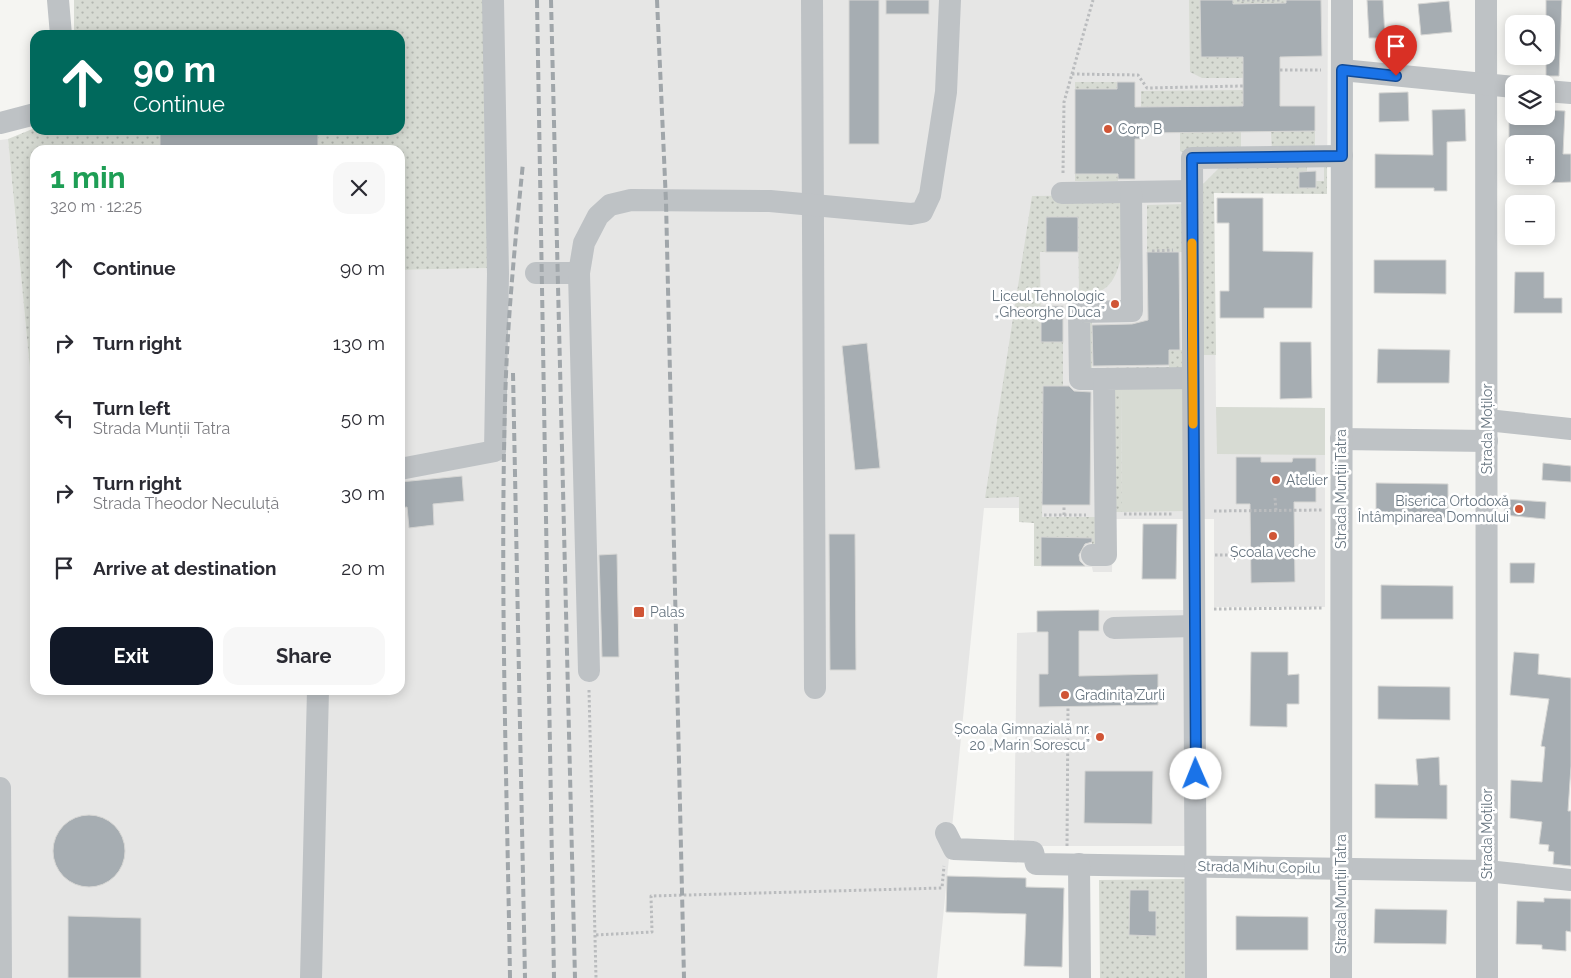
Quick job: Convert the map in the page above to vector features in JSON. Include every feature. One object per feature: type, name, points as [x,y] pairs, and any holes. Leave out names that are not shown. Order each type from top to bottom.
[{"type":"street","points":[[58,0],[61,30]]},
{"type":"street","points":[[405,468],[495,451],[498,274],[494,0]]},
{"type":"street","points":[[812,0],[815,688]]},
{"type":"street","points":[[589,672],[579,273],[584,243],[598,216],[610,205],[631,200],[714,202],[744,200],[812,204],[912,214],[922,212],[930,195],[946,92],[950,0]]},
{"type":"street","name":"Strada Munții Tatra","points":[[1341,978],[1342,0]]},
{"type":"street","name":"Strada Moților","points":[[1486,0],[1487,978]]},
{"type":"street","points":[[1342,70],[1505,86]]},
{"type":"street","points":[[1555,91],[1571,93]]},
{"type":"street","points":[[0,123],[30,115]]},
{"type":"street","points":[[1196,978],[1192,158],[1342,156]]},
{"type":"street","points":[[1062,192],[1192,191]]},
{"type":"street","points":[[1131,192],[1132,311],[1079,312],[1080,379],[1193,378]]},
{"type":"street","points":[[536,273],[579,273]]},
{"type":"street","points":[[1092,555],[1106,555],[1104,379]]},
{"type":"street","points":[[1341,439],[1487,431],[1571,429]]},
{"type":"street","points":[[1114,628],[1194,617]]},
{"type":"street","points":[[311,978],[318,695]]},
{"type":"street","points":[[0,788],[1,978]]},
{"type":"street","name":"Strada Mihu Copilu","points":[[946,833],[954,849],[1033,852],[1036,864],[1487,870],[1571,880]]},
{"type":"street","points":[[1073,864],[1080,978]]},
{"type":"path","points":[[1062,192],[1064,102],[1093,0]]},
{"type":"path","points":[[1235,0],[1284,0]]},
{"type":"path","points":[[1280,70],[1342,70]]},
{"type":"path","points":[[1072,74],[1138,75],[1147,88],[1243,86]]},
{"type":"path","points":[[1143,251],[1192,250]]},
{"type":"path","points":[[1275,498],[1276,510]]},
{"type":"path","points":[[1064,505],[1064,515]]},
{"type":"path","points":[[1194,515],[1276,510],[1341,510]]},
{"type":"path","points":[[1194,555],[1251,554]]},
{"type":"path","points":[[1194,617],[1341,608]]},
{"type":"path","points":[[589,672],[596,978]]},
{"type":"path","points":[[1068,706],[1073,864]]},
{"type":"path","points":[[596,935],[652,932],[651,896],[942,888]]},
{"type":"shaded area","points":[[74,0],[485,0],[490,268],[405,270],[405,145],[30,145],[30,370],[8,139],[30,130],[30,135],[405,135],[405,30],[74,30]]},
{"type":"shaded area","points":[[486,0],[1328,0],[1327,194],[1214,193],[1216,407],[1325,408],[1325,607],[1214,607],[1214,519],[1113,519],[1112,572],[1093,572],[1092,567],[1034,566],[1034,522],[1019,522],[1019,508],[984,508],[937,978],[0,978],[0,140],[8,139],[30,370],[30,695],[405,695],[405,270],[489,268]]},
{"type":"shaded area","points":[[1189,0],[1200,0],[1243,57],[1243,78],[1202,78],[1190,72]]},
{"type":"shaded area","points":[[1233,0],[1286,0],[1286,3],[1233,4]]},
{"type":"shaded area","points":[[1075,82],[1117,82],[1117,89],[1075,89]]},
{"type":"shaded area","points":[[1243,90],[1243,106],[1141,107],[1141,91]]},
{"type":"shaded area","points":[[1315,131],[1315,152],[1272,152],[1271,132]]},
{"type":"shaded area","points":[[1180,132],[1241,132],[1241,152],[1184,153],[1180,151]]},
{"type":"shaded area","points":[[1324,161],[1327,161],[1327,194],[1214,193],[1216,355],[1203,355],[1203,184],[1220,167],[1307,163],[1307,171],[1299,172],[1299,188],[1315,188],[1316,181],[1324,181]]},
{"type":"shaded area","points":[[1075,174],[1118,174],[1118,181],[1075,181]]},
{"type":"shaded area","points":[[1125,195],[1124,234],[1119,264],[1115,276],[1108,286],[1096,293],[1079,293],[1078,217],[1046,217],[1046,252],[1040,252],[1041,342],[1063,342],[1063,386],[1043,386],[1042,517],[1102,517],[1102,548],[1092,549],[1092,538],[1042,537],[1041,566],[1034,566],[1034,523],[1019,522],[1019,497],[985,498],[1032,196]]},
{"type":"shaded area","points":[[1188,204],[1189,252],[1147,252],[1147,205]]},
{"type":"shaded area","points":[[1082,320],[1092,320],[1092,368],[1169,367],[1169,350],[1185,350],[1185,373],[1082,374]]},
{"type":"shaded area","points":[[1113,385],[1121,388],[1122,512],[1114,512]]},
{"type":"shaded area","points":[[1121,388],[1185,388],[1186,511],[1122,512]]},
{"type":"shaded area","points":[[1216,407],[1325,408],[1325,455],[1217,454]]},
{"type":"shaded area","name":"Școala Gimnazială nr. 20 „Marin Sorescu”","points":[[1185,610],[1185,846],[1041,846],[1014,841],[1017,633],[1037,632],[1037,611]]},
{"type":"shaded area","points":[[1186,879],[1186,978],[1100,978],[1099,880]],"holes":[[[1130,890],[1149,890],[1149,911],[1129,935]]]},
{"type":"building","points":[[849,0],[879,0],[879,144],[849,144]]},
{"type":"building","points":[[886,0],[929,0],[929,14],[886,14]]},
{"type":"building","points":[[1200,0],[1233,0],[1233,4],[1286,3],[1286,0],[1321,0],[1322,56],[1280,57],[1280,106],[1315,106],[1315,131],[1144,133],[1144,139],[1135,139],[1135,179],[1118,179],[1118,174],[1075,174],[1075,89],[1117,89],[1117,82],[1135,82],[1135,107],[1243,106],[1243,57],[1201,57]]},
{"type":"building","points":[[1367,0],[1383,0],[1385,38],[1369,38]]},
{"type":"building","points":[[1546,0],[1562,0],[1559,76],[1546,75],[1546,65],[1555,65],[1555,15],[1546,15]]},
{"type":"building","points":[[1449,1],[1452,32],[1421,35],[1418,4]]},
{"type":"building","points":[[1408,92],[1409,121],[1379,122],[1379,93]]},
{"type":"building","points":[[1465,109],[1466,141],[1447,142],[1447,191],[1434,191],[1434,188],[1375,188],[1375,154],[1433,155],[1432,110]]},
{"type":"building","points":[[1555,110],[1565,111],[1563,154],[1571,154],[1571,182],[1555,183],[1555,135],[1509,135],[1509,125],[1555,125]]},
{"type":"building","points":[[160,135],[318,135],[318,145],[160,145]]},
{"type":"building","points":[[1316,171],[1316,188],[1299,188],[1299,172]]},
{"type":"building","points":[[1217,198],[1263,198],[1263,251],[1313,252],[1312,308],[1264,308],[1264,318],[1220,318],[1220,291],[1229,291],[1229,223],[1217,223]]},
{"type":"building","points":[[1046,217],[1078,217],[1078,252],[1046,252]]},
{"type":"building","points":[[1147,252],[1179,252],[1180,350],[1169,350],[1169,365],[1093,366],[1092,325],[1132,324],[1148,320]]},
{"type":"building","points":[[1374,260],[1446,260],[1446,294],[1374,293]]},
{"type":"building","points":[[1515,272],[1544,272],[1544,298],[1562,298],[1562,313],[1514,313]]},
{"type":"building","points":[[1041,306],[1063,306],[1063,342],[1041,342]]},
{"type":"building","points":[[1280,342],[1311,342],[1312,398],[1280,399]]},
{"type":"building","points":[[867,343],[880,468],[855,470],[842,346]]},
{"type":"building","points":[[1378,349],[1450,350],[1449,383],[1377,383]]},
{"type":"building","points":[[1043,386],[1069,386],[1074,391],[1091,392],[1090,505],[1042,505]]},
{"type":"building","points":[[1236,457],[1261,457],[1261,462],[1292,462],[1293,458],[1316,458],[1316,502],[1294,502],[1295,582],[1251,583],[1250,504],[1236,504]]},
{"type":"building","points":[[1543,463],[1571,466],[1571,482],[1542,480]]},
{"type":"building","points":[[462,476],[464,501],[433,504],[434,525],[409,528],[407,507],[405,507],[405,482]]},
{"type":"building","points":[[1376,483],[1448,484],[1448,518],[1376,517]]},
{"type":"building","points":[[1505,499],[1546,502],[1545,519],[1504,515]]},
{"type":"building","points":[[1143,524],[1177,524],[1176,579],[1142,579]]},
{"type":"building","points":[[829,534],[855,534],[856,670],[830,670]]},
{"type":"building","points":[[1041,537],[1092,538],[1092,542],[1085,544],[1079,555],[1080,561],[1085,566],[1041,566]]},
{"type":"building","points":[[617,554],[619,657],[602,657],[599,555]]},
{"type":"building","points":[[1510,563],[1535,563],[1534,583],[1510,583]]},
{"type":"building","points":[[1381,585],[1453,586],[1453,619],[1381,619]]},
{"type":"building","points":[[1099,610],[1099,631],[1079,631],[1079,676],[1158,674],[1158,705],[1039,707],[1039,674],[1048,674],[1048,632],[1037,632],[1037,611]]},
{"type":"building","points":[[1251,652],[1288,652],[1288,675],[1299,674],[1299,704],[1287,704],[1287,727],[1250,726]]},
{"type":"building","points":[[1514,652],[1539,654],[1538,674],[1571,678],[1571,766],[1568,811],[1571,811],[1571,866],[1553,864],[1554,852],[1548,851],[1549,845],[1539,844],[1542,822],[1510,818],[1511,780],[1542,782],[1545,747],[1541,746],[1549,699],[1510,695]]},
{"type":"building","points":[[1378,686],[1450,687],[1450,720],[1378,719]]},
{"type":"building","points":[[1439,757],[1440,785],[1447,785],[1447,819],[1375,818],[1375,784],[1418,785],[1416,759]]},
{"type":"building","points":[[1085,771],[1153,771],[1152,824],[1084,823]]},
{"type":"building","points":[[89,815],[109,821],[119,831],[125,851],[119,871],[109,881],[89,887],[69,881],[59,871],[53,851],[59,831],[69,821]]},
{"type":"building","points":[[947,876],[1026,878],[1026,887],[1064,888],[1062,967],[1024,966],[1026,914],[946,912]]},
{"type":"building","points":[[1130,890],[1149,890],[1149,911],[1156,911],[1156,936],[1129,935]]},
{"type":"building","points":[[1544,898],[1571,899],[1571,932],[1566,931],[1566,951],[1542,949],[1542,945],[1516,944],[1517,901],[1544,902]]},
{"type":"building","points":[[1375,909],[1447,910],[1446,944],[1374,943]]},
{"type":"building","points":[[68,916],[141,918],[141,978],[68,978]]},
{"type":"building","points":[[1236,916],[1308,917],[1308,950],[1236,950]]},
{"type":"railway","points":[[537,0],[554,978]]},
{"type":"railway","points":[[551,0],[575,978]]},
{"type":"railway","points":[[657,0],[666,202],[684,978]]},
{"type":"railway","points":[[510,978],[504,691],[503,547],[505,404],[514,253],[523,163]]},
{"type":"railway","points":[[513,373],[525,978]]},
{"type":"slow traffic","points":[[1192,243],[1193,424]]},
{"type":"place","name":"Corp B","points":[[1108,129]]},
{"type":"place","name":"Liceul Tehnologic „Gheorghe Duca”","points":[[1115,304]]},
{"type":"place","name":"Atelier","points":[[1276,480]]},
{"type":"place","name":"Biserica Ortodoxă Întâmpinarea Domnului","points":[[1519,509]]},
{"type":"place","name":"Școala veche","points":[[1273,536]]},
{"type":"place","name":"Palas","points":[[639,612]]},
{"type":"place","name":"Gradinița Zurli","points":[[1065,695]]},
{"type":"place","name":"Școala Gimnazială nr. 20 „Marin Sorescu”","points":[[1100,737]]},
{"type":"route","points":[[1196,774],[1192,158],[1342,156],[1342,70],[1396,76]]}]
